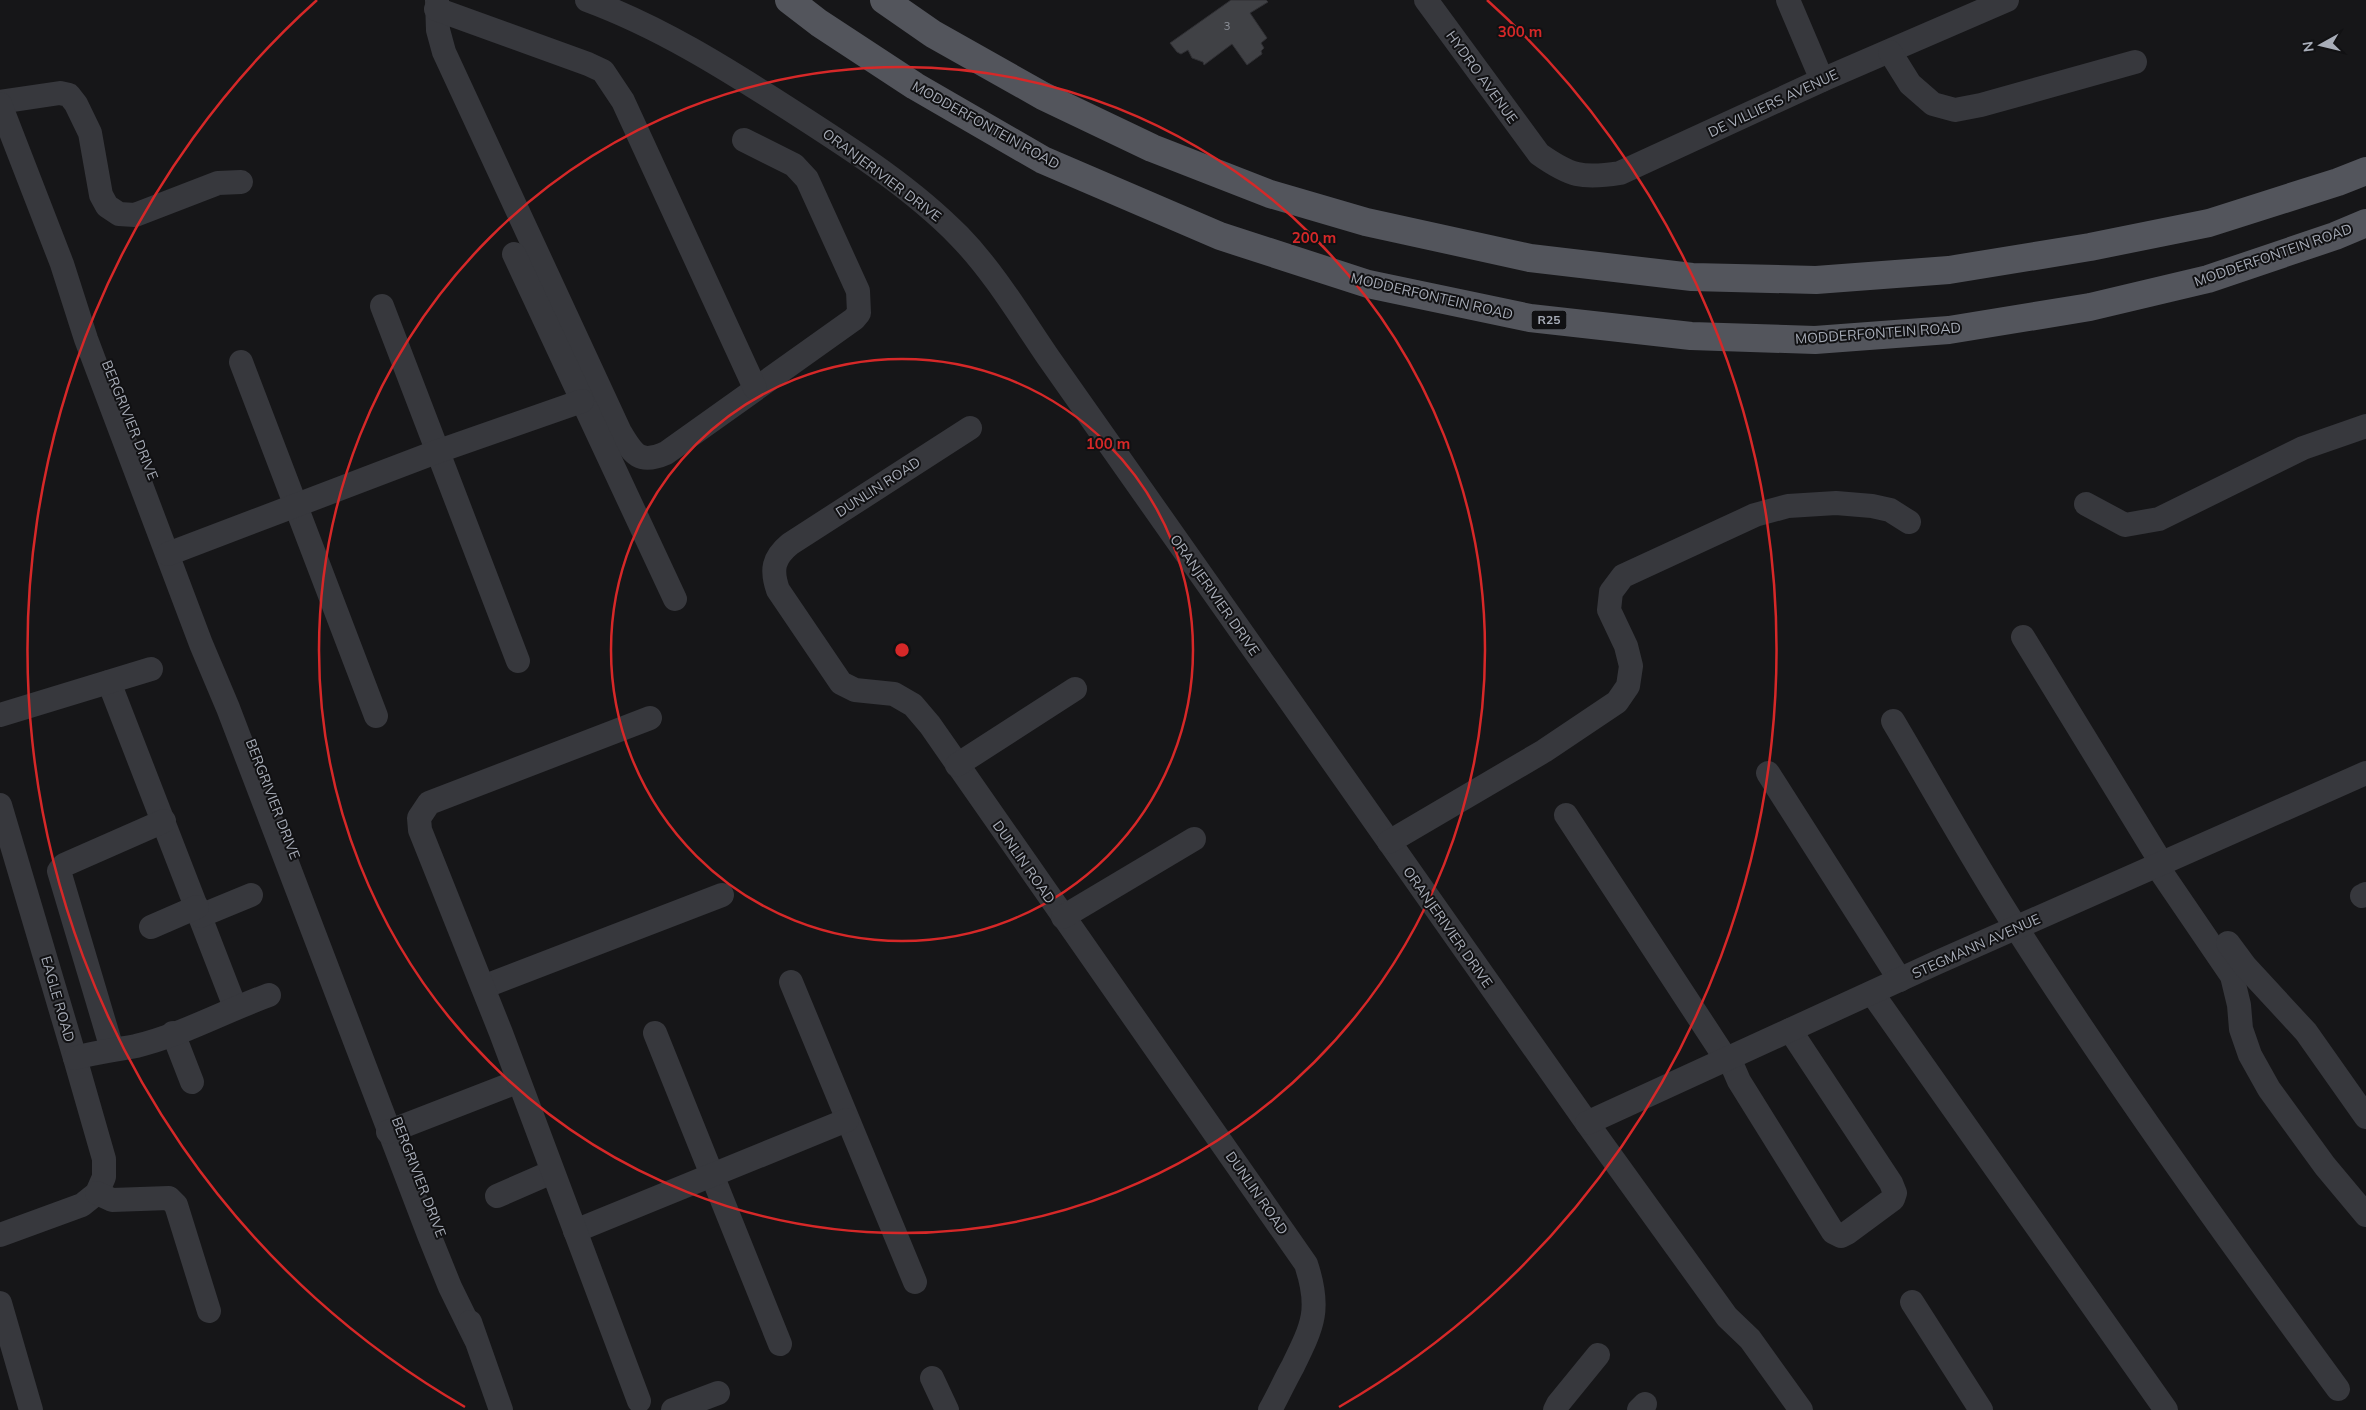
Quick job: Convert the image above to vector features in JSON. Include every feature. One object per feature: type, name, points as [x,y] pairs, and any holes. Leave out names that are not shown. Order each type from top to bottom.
[{"type":"main road","name":"MODDERFONTEIN ROAD","points":[[789,0],[819,23],[914,86],[1052,164],[1220,236],[1368,284],[1530,318],[1691,336],[1815,340],[1949,330],[2090,307],[2208,279],[2335,236],[2366,223]]},
{"type":"main road","points":[[884,0],[933,34],[1044,96],[1152,148],[1270,194],[1366,222],[1530,258],[1663,274],[1692,277],[1816,280],[1950,270],[2090,247],[2209,223],[2338,182],[2366,170]]},
{"type":"street","name":"ORANJERIVIER DRIVE","points":[[587,0],[662,32],[765,94],[887,175],[932,211],[959,236],[988,269],[1587,1123],[1727,1317],[1755,1346],[1801,1410]]},
{"type":"street","name":"HYDRO AVENUE","points":[[1426,0],[1539,154]]},
{"type":"street","points":[[1788,0],[1822,80]]},
{"type":"street","name":"DE VILLIERS AVENUE","points":[[1539,154],[1562,170],[1591,178],[1620,173],[1822,80],[2007,0]]},
{"type":"street","points":[[744,140],[794,165],[807,179],[858,291],[859,313],[854,319],[755,388],[666,454],[653,459],[642,459],[631,451],[620,432],[444,52],[438,30],[437,4],[603,71],[623,101],[755,388]]},
{"type":"street","points":[[1890,52],[1910,84],[1933,104],[1955,110],[1981,106],[2135,62]]},
{"type":"street","points":[[0,103],[60,93],[69,95],[76,104],[90,133],[101,196],[107,206],[119,214],[135,215],[218,182],[241,182]]},
{"type":"street","name":"BERGRIVIER DRIVE","points":[[0,103],[62,264],[86,339],[175,552],[394,1130],[439,1227],[475,1338],[501,1410]]},
{"type":"street","points":[[514,254],[675,599]]},
{"type":"street","points":[[382,306],[436,452],[518,661]]},
{"type":"street","points":[[241,362],[376,716]]},
{"type":"street","points":[[175,552],[436,452],[582,401]]},
{"type":"street","points":[[2086,504],[2125,526],[2142,524],[2159,519],[2303,448],[2366,426]]},
{"type":"street","name":"DUNLIN ROAD","points":[[970,428],[790,544],[780,552],[773,565],[773,577],[778,590],[841,684],[855,690],[894,694],[913,705],[930,725],[1306,1264],[1313,1286],[1314,1310],[1310,1330],[1270,1410]]},
{"type":"street","points":[[1389,842],[1544,750],[1617,702],[1628,686],[1631,666],[1626,646],[1609,610],[1611,592],[1624,576],[1755,515],[1788,506],[1836,503],[1872,506],[1890,510],[1909,522]]},
{"type":"street","points":[[2023,637],[2232,976],[2239,1005],[2241,1029],[2250,1055],[2269,1089],[2325,1166],[2366,1215]]},
{"type":"street","points":[[0,715],[151,669]]},
{"type":"street","points":[[109,682],[236,1007]]},
{"type":"street","points":[[957,765],[1075,689]]},
{"type":"street","points":[[639,1401],[517,1082],[483,987],[420,830],[419,818],[424,808],[430,803],[650,718]]},
{"type":"street","points":[[1893,721],[2016,928],[2220,1228],[2338,1389]]},
{"type":"street","points":[[1768,772],[1900,980]]},
{"type":"street","name":"STEGMANN AVENUE","points":[[1587,1123],[1900,980],[2366,773]]},
{"type":"street","name":"EAGLE ROAD","points":[[0,805],[76,1058],[104,1159],[104,1177],[97,1193]]},
{"type":"street","points":[[1566,815],[1727,1059],[1833,1232],[1841,1236],[1893,1199],[1895,1193],[1891,1183],[1790,1030]]},
{"type":"street","points":[[112,1049],[59,872],[64,865],[164,821]]},
{"type":"street","points":[[1063,917],[1194,839]]},
{"type":"street","points":[[2163,863],[2245,966],[2306,1032],[2366,1117]]},
{"type":"street","points":[[150,927],[251,895]]},
{"type":"street","points":[[483,987],[722,895]]},
{"type":"street","points":[[791,982],[915,1282]]},
{"type":"street","points":[[1872,993],[2166,1410]]},
{"type":"street","points":[[76,1058],[112,1049],[135,1046],[269,995]]},
{"type":"street","points":[[173,1033],[192,1082]]},
{"type":"street","points":[[654,1033],[780,1344]]},
{"type":"street","points":[[394,1130],[517,1082]]},
{"type":"street","points":[[575,1231],[847,1120]]},
{"type":"street","points":[[497,1196],[552,1172]]},
{"type":"street","points":[[0,1235],[82,1205],[97,1193],[112,1200],[169,1198],[176,1205],[209,1311]]},
{"type":"street","points":[[0,1302],[31,1410]]},
{"type":"street","points":[[1912,1302],[1981,1410]]},
{"type":"street","name":"ORANJERIVIER DRIVE","points":[[1727,1317],[1739,1343],[1782,1410]]},
{"type":"street","points":[[1555,1410],[1598,1355]]},
{"type":"street","points":[[932,1378],[947,1410]]},
{"type":"street","points":[[673,1410],[718,1393]]},
{"type":"building","points":[[1231,0],[1266,0],[1268,2],[1250,13],[1267,38],[1261,43],[1264,48],[1261,51],[1262,54],[1247,65],[1232,44],[1204,65],[1203,62],[1192,58],[1188,50],[1181,54],[1177,52],[1170,43]]}]
